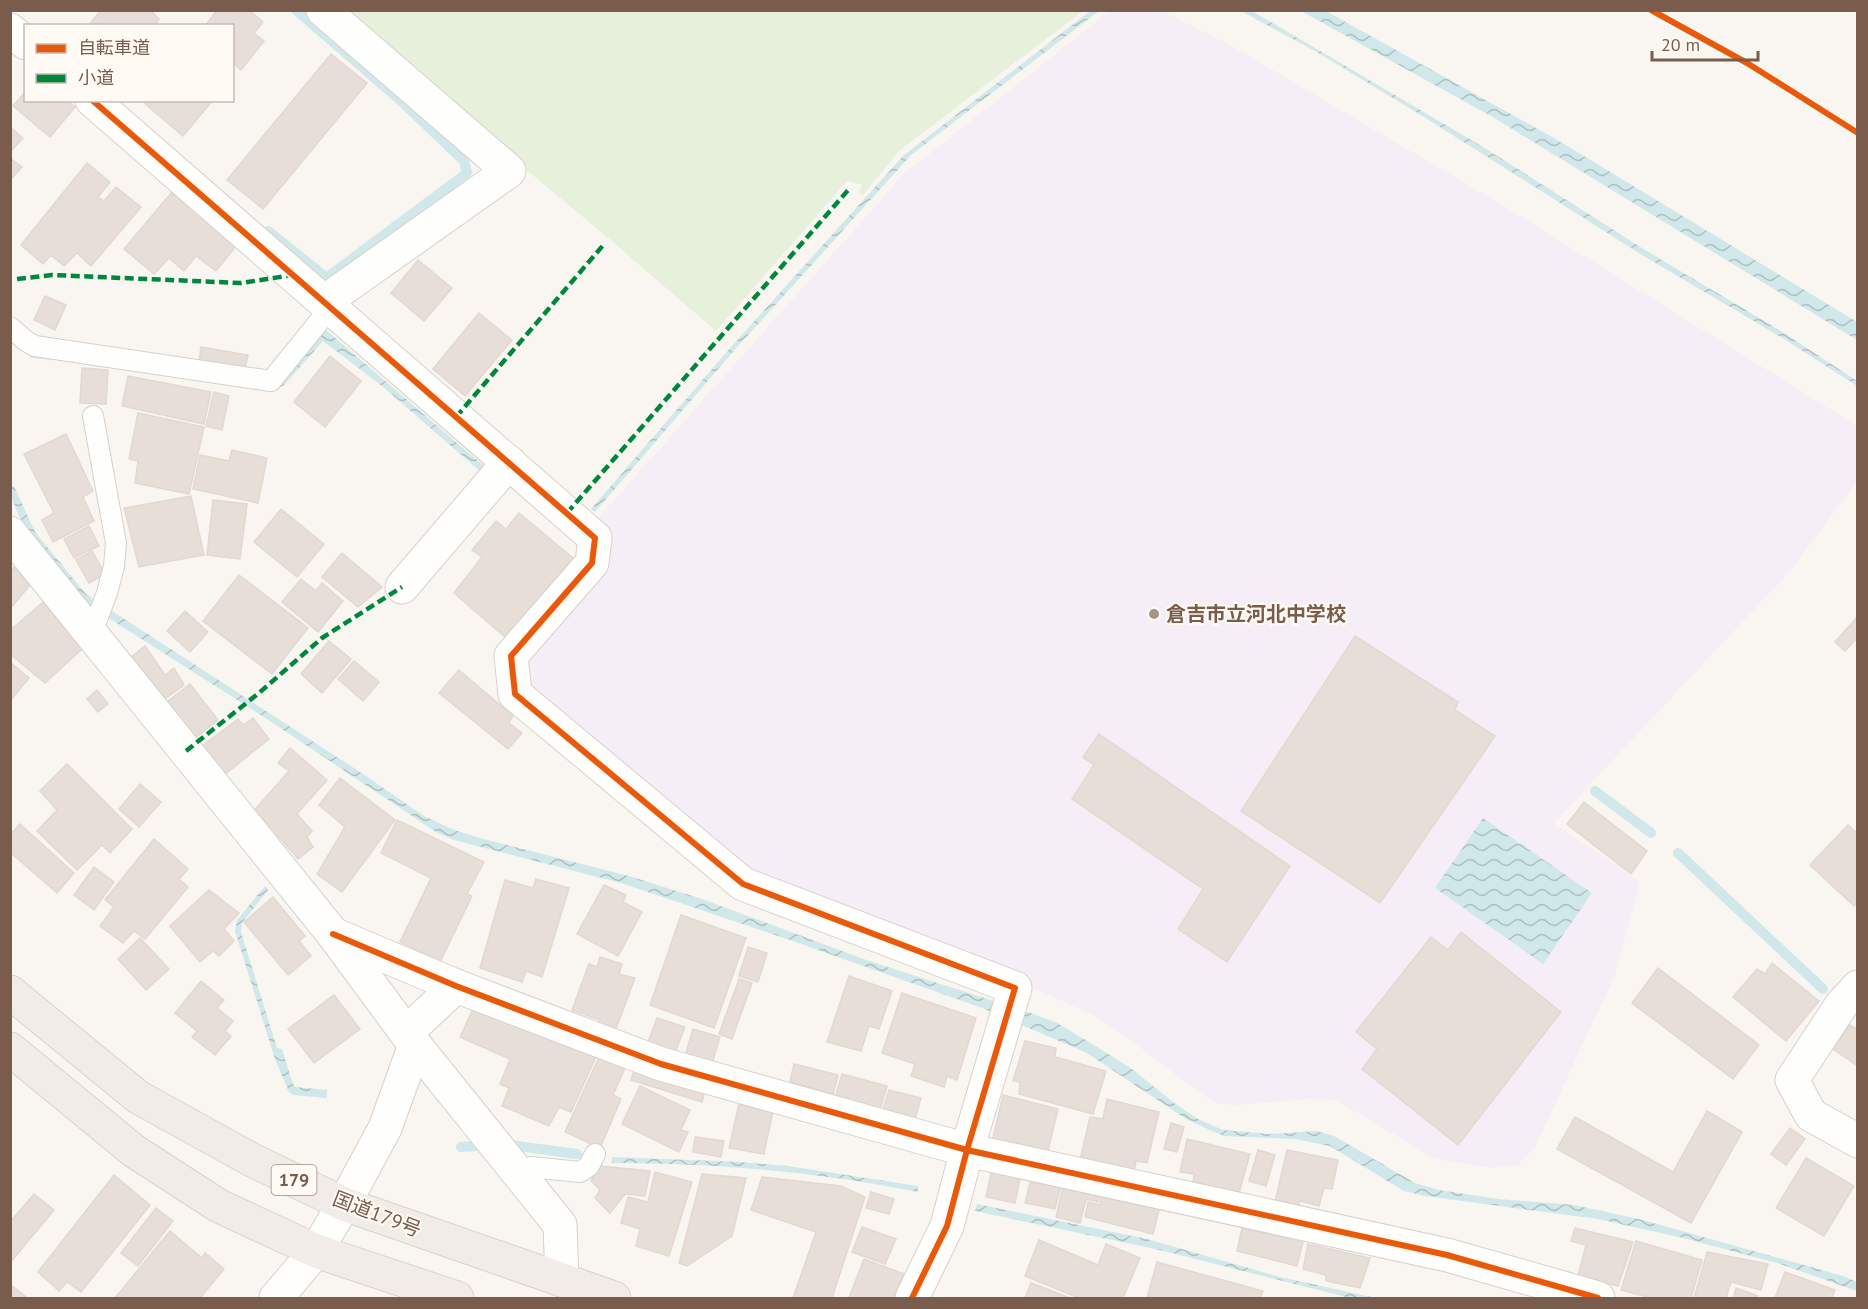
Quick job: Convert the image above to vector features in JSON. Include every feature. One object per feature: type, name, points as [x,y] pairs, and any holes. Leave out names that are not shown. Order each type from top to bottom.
[{"type":"highway","name":"国道179号","points":[[10,992],[138,1097],[252,1161],[344,1204],[614,1299]]},
{"type":"highway","points":[[10,1049],[134,1151],[219,1206],[316,1251],[458,1299]]},
{"type":"street","points":[[322,10],[509,171],[327,305]]},
{"type":"street","points":[[10,30],[24,41]]},
{"type":"street","points":[[94,102],[595,538],[592,563],[511,656],[515,694],[742,884],[1015,988],[947,1226],[912,1299]]},
{"type":"street","points":[[402,587],[509,462]]},
{"type":"street","points":[[10,533],[333,934],[410,1039],[560,1225],[562,1280]]},
{"type":"street","points":[[333,934],[456,986],[661,1064],[967,1150],[1447,1256],[1598,1299]]},
{"type":"street","points":[[276,1299],[316,1251],[385,1128],[410,1039],[456,986]]},
{"type":"street","points":[[1857,987],[1842,1004],[1792,1080],[1811,1115],[1857,1141]]},
{"type":"lane","points":[[10,327],[35,346],[271,381],[327,305]]},
{"type":"lane","points":[[89,630],[96,622],[107,593],[114,566],[116,543],[93,416]]},
{"type":"lane","points":[[518,1173],[531,1167],[580,1172],[589,1166],[595,1154]]},
{"type":"shaded area","name":"倉吉市立河北中学校","points":[[1110,11],[1162,11],[1230,45],[1499,203],[1857,426],[1857,481],[1790,571],[1554,823],[1640,882],[1615,975],[1535,1147],[1518,1165],[1492,1168],[1435,1159],[1336,1100],[1308,1099],[1238,1105],[1218,1104],[1201,1094],[1097,1017],[1007,977],[742,877],[521,690],[520,658],[604,562],[594,523],[904,174]]},
{"type":"green space","points":[[336,11],[1083,11],[900,150],[863,195],[859,193],[862,185],[847,181],[716,331]]},
{"type":"water","points":[[1090,11],[1099,11],[911,155],[731,354],[595,512],[591,509],[731,347],[903,156]]},
{"type":"water","points":[[1241,11],[1252,11],[1483,147],[1645,250],[1784,333],[1857,381],[1857,386],[1781,337],[1642,255],[1424,117],[1315,51]]},
{"type":"water","points":[[1301,11],[1326,11],[1561,142],[1857,322],[1857,340],[1491,116]]},
{"type":"water","points":[[326,330],[485,467],[481,472],[382,386],[323,341],[284,385],[271,392],[68,361],[32,358],[11,343],[10,339],[275,387],[283,382]]},
{"type":"water","points":[[10,484],[15,488],[35,532],[86,594],[424,816],[452,829],[629,876],[702,899],[869,961],[1057,1023],[1132,1069],[1198,1119],[1223,1130],[1270,1134],[1317,1131],[1334,1136],[1415,1183],[1439,1190],[1498,1199],[1574,1205],[1639,1219],[1843,1276],[1857,1282],[1857,1291],[1777,1263],[1683,1238],[1598,1219],[1425,1196],[1404,1191],[1330,1146],[1295,1139],[1224,1136],[1186,1119],[1087,1053],[982,1008],[621,883],[454,840],[436,832],[267,719],[104,615],[90,610],[29,533],[19,516]]},
{"type":"water","points":[[1483,818],[1592,893],[1543,964],[1435,888]]},
{"type":"water","points":[[265,886],[268,890],[242,923],[241,932],[277,1048],[282,1049],[293,1084],[295,1087],[327,1090],[327,1098],[293,1095],[289,1092],[275,1059],[235,931],[237,920]]},
{"type":"water","points":[[612,1157],[788,1166],[918,1186],[918,1192],[842,1179],[766,1170],[612,1163]]},
{"type":"water","points":[[977,1204],[1147,1239],[1280,1277],[1376,1298],[1350,1298],[1160,1250],[975,1211]]},
{"type":"building","points":[[101,10],[150,10],[159,19],[155,24],[90,24]]},
{"type":"building","points":[[217,10],[249,10],[263,22],[254,33],[264,41],[241,70],[234,64],[234,24],[206,24]]},
{"type":"building","points":[[331,54],[367,83],[263,209],[227,180]]},
{"type":"building","points":[[24,93],[24,102],[69,102],[75,107],[50,137],[13,106]]},
{"type":"building","points":[[145,102],[211,102],[183,136]]},
{"type":"building","points":[[10,127],[23,138],[10,152]]},
{"type":"building","points":[[10,158],[22,167],[10,180]]},
{"type":"building","points":[[87,163],[110,182],[98,197],[104,201],[116,187],[141,207],[91,266],[77,253],[64,266],[51,255],[43,264],[21,245]]},
{"type":"building","points":[[172,192],[236,246],[216,271],[196,256],[184,271],[169,258],[154,274],[124,249]]},
{"type":"building","points":[[418,260],[452,288],[424,321],[391,293]]},
{"type":"building","points":[[45,296],[66,305],[55,330],[34,320]]},
{"type":"building","points":[[479,313],[512,340],[465,396],[433,369]]},
{"type":"building","points":[[201,347],[248,355],[245,369],[199,361]]},
{"type":"building","points":[[330,356],[361,381],[325,427],[294,402]]},
{"type":"building","points":[[82,368],[108,370],[106,404],[80,403]]},
{"type":"building","points":[[128,376],[211,392],[204,424],[122,406]]},
{"type":"building","points":[[214,392],[229,396],[222,430],[206,426]]},
{"type":"building","points":[[138,413],[204,427],[189,494],[135,483],[138,461],[129,459]]},
{"type":"building","points":[[66,434],[93,491],[83,497],[94,521],[53,542],[42,520],[54,513],[24,454]]},
{"type":"building","points":[[232,450],[267,458],[258,503],[193,489],[200,455],[229,461]]},
{"type":"building","points":[[191,496],[204,555],[139,567],[124,508]]},
{"type":"building","points":[[213,500],[247,504],[240,559],[207,555]]},
{"type":"building","points":[[281,509],[324,544],[297,577],[254,542]]},
{"type":"building","points":[[519,513],[573,558],[506,638],[454,593],[482,557],[472,550],[496,521],[506,529]]},
{"type":"building","points":[[89,526],[99,546],[74,558],[64,539]]},
{"type":"building","points":[[92,551],[105,574],[89,583],[76,560]]},
{"type":"building","points":[[342,553],[382,587],[358,607],[322,577]]},
{"type":"building","points":[[14,567],[30,585],[10,609],[10,572]]},
{"type":"building","points":[[239,575],[308,628],[272,674],[203,621]]},
{"type":"building","points":[[301,579],[316,591],[322,583],[343,601],[318,632],[282,602]]},
{"type":"building","points":[[43,602],[82,649],[45,683],[10,654],[10,626],[13,628]]},
{"type":"building","points":[[185,611],[208,632],[190,652],[167,631]]},
{"type":"building","points":[[1858,616],[1858,637],[1845,651],[1835,642]]},
{"type":"building","points":[[1355,636],[1458,702],[1455,710],[1495,736],[1380,903],[1241,811]]},
{"type":"building","points":[[329,641],[351,659],[322,693],[301,674]]},
{"type":"building","points":[[145,646],[165,675],[174,668],[184,685],[162,701],[130,658]]},
{"type":"building","points":[[354,661],[379,682],[363,701],[338,679]]},
{"type":"building","points":[[10,662],[29,678],[10,701]]},
{"type":"building","points":[[459,670],[513,716],[509,723],[522,733],[508,749],[439,693]]},
{"type":"building","points":[[190,684],[218,720],[194,739],[166,703]]},
{"type":"building","points":[[97,690],[108,704],[98,712],[87,699]]},
{"type":"building","points":[[253,718],[269,739],[224,775],[201,747],[238,719],[243,725]]},
{"type":"building","points":[[1099,734],[1290,866],[1227,962],[1178,929],[1203,889],[1072,799],[1094,765],[1083,757]]},
{"type":"building","points":[[290,748],[327,780],[297,814],[312,831],[307,837],[313,847],[298,859],[279,837],[273,840],[251,814],[289,771],[278,763]]},
{"type":"building","points":[[67,764],[132,829],[110,853],[102,845],[77,870],[37,831],[57,810],[40,791]]},
{"type":"building","points":[[340,778],[395,820],[342,892],[317,874],[345,827],[319,805]]},
{"type":"building","points":[[140,784],[161,802],[139,827],[119,809]]},
{"type":"building","points":[[1584,802],[1647,851],[1631,874],[1567,824]]},
{"type":"building","points":[[397,820],[484,862],[467,894],[472,896],[440,962],[400,942],[431,878],[381,853]]},
{"type":"building","points":[[20,824],[74,873],[57,893],[11,853],[10,835]]},
{"type":"building","points":[[1848,825],[1858,834],[1858,902],[1854,906],[1810,865]]},
{"type":"building","points":[[154,839],[188,869],[179,879],[188,887],[145,939],[134,931],[123,943],[100,926],[114,907],[105,900]]},
{"type":"building","points":[[94,867],[114,882],[94,910],[74,895]]},
{"type":"building","points":[[536,879],[569,888],[542,977],[526,971],[522,982],[480,968],[505,880],[533,888]]},
{"type":"building","points":[[604,885],[626,895],[623,902],[642,912],[618,956],[577,934]]},
{"type":"building","points":[[209,890],[239,913],[224,929],[234,941],[219,956],[213,951],[200,962],[170,926]]},
{"type":"building","points":[[273,897],[305,936],[299,941],[311,956],[288,975],[244,922]]},
{"type":"building","points":[[681,915],[746,938],[714,1028],[650,1005]]},
{"type":"building","points":[[1461,932],[1561,1012],[1458,1145],[1362,1069],[1377,1049],[1356,1032],[1431,937],[1448,950]]},
{"type":"building","points":[[140,938],[169,969],[146,990],[118,959]]},
{"type":"building","points":[[748,947],[767,953],[758,982],[739,976]]},
{"type":"building","points":[[600,957],[622,964],[619,974],[635,978],[614,1034],[597,1028],[600,1020],[572,1010],[589,964],[597,967]]},
{"type":"building","points":[[1772,963],[1819,1001],[1786,1041],[1733,997],[1757,969],[1765,974]]},
{"type":"building","points":[[1658,968],[1759,1045],[1733,1079],[1632,1003]]},
{"type":"building","points":[[849,976],[892,991],[879,1029],[869,1026],[861,1051],[827,1042]]},
{"type":"building","points":[[739,979],[752,983],[732,1039],[719,1034]]},
{"type":"building","points":[[201,981],[224,1000],[217,1008],[233,1021],[225,1031],[231,1036],[215,1055],[192,1037],[197,1031],[175,1013]]},
{"type":"building","points":[[902,993],[976,1018],[957,1080],[947,1076],[944,1087],[911,1076],[915,1064],[882,1053]]},
{"type":"building","points":[[334,995],[360,1029],[314,1063],[288,1029]]},
{"type":"building","points":[[475,1005],[596,1057],[571,1112],[559,1107],[549,1126],[502,1106],[509,1088],[500,1084],[510,1059],[460,1037]]},
{"type":"building","points":[[657,1018],[685,1027],[674,1055],[647,1045]]},
{"type":"building","points":[[1850,1025],[1858,1030],[1858,1066],[1833,1049]]},
{"type":"building","points":[[693,1029],[720,1037],[711,1067],[684,1059]]},
{"type":"building","points":[[1025,1041],[1056,1048],[1055,1057],[1106,1071],[1093,1114],[1019,1094],[1020,1082],[1013,1081]]},
{"type":"building","points":[[600,1055],[626,1066],[613,1095],[621,1099],[600,1148],[565,1132]]},
{"type":"building","points":[[794,1064],[838,1075],[833,1094],[790,1082]]},
{"type":"building","points":[[635,1068],[705,1090],[702,1102],[631,1080]]},
{"type":"building","points":[[842,1074],[887,1086],[880,1110],[835,1098]]},
{"type":"building","points":[[640,1086],[690,1110],[681,1130],[688,1132],[679,1152],[622,1124]]},
{"type":"building","points":[[889,1090],[921,1098],[915,1119],[883,1110]]},
{"type":"building","points":[[1003,1095],[1058,1109],[1048,1151],[991,1147]]},
{"type":"building","points":[[1107,1099],[1159,1112],[1147,1163],[1136,1161],[1134,1172],[1079,1164],[1090,1117],[1103,1119]]},
{"type":"building","points":[[739,1104],[773,1111],[764,1154],[729,1148]]},
{"type":"building","points":[[1707,1111],[1742,1132],[1691,1223],[1557,1149],[1575,1117],[1673,1172]]},
{"type":"building","points":[[1171,1123],[1184,1127],[1177,1152],[1164,1149]]},
{"type":"building","points":[[1790,1128],[1805,1139],[1786,1165],[1771,1154]]},
{"type":"building","points":[[695,1137],[724,1141],[721,1157],[693,1152]]},
{"type":"building","points":[[1187,1139],[1250,1154],[1239,1193],[1193,1182],[1194,1174],[1180,1172]]},
{"type":"building","points":[[1258,1150],[1275,1155],[1266,1186],[1249,1181]]},
{"type":"building","points":[[1287,1150],[1338,1160],[1332,1189],[1324,1188],[1319,1206],[1300,1201],[1298,1207],[1275,1202]]},
{"type":"building","points":[[1806,1158],[1854,1186],[1824,1236],[1776,1208]]},
{"type":"building","points":[[600,1166],[650,1171],[645,1196],[625,1194],[610,1213],[595,1198],[600,1190],[591,1181]]},
{"type":"building","points":[[992,1168],[1021,1174],[1015,1203],[986,1197]]},
{"type":"building","points":[[655,1172],[692,1182],[669,1256],[636,1246],[640,1229],[621,1223],[628,1197],[648,1202]]},
{"type":"building","points":[[702,1174],[746,1178],[732,1236],[687,1266],[679,1263]]},
{"type":"building","points":[[114,1175],[150,1205],[81,1292],[67,1282],[59,1291],[38,1272]]},
{"type":"building","points":[[1032,1175],[1062,1182],[1055,1209],[1025,1203]]},
{"type":"building","points":[[762,1177],[841,1186],[865,1197],[832,1298],[793,1298],[816,1232],[751,1210]]},
{"type":"building","points":[[1064,1183],[1100,1192],[1098,1202],[1086,1199],[1080,1223],[1056,1217]]},
{"type":"building","points":[[871,1192],[894,1199],[889,1214],[866,1208]]},
{"type":"building","points":[[1102,1192],[1160,1206],[1153,1234],[1085,1217],[1088,1202],[1100,1205]]},
{"type":"building","points":[[34,1194],[54,1210],[10,1263],[10,1222]]},
{"type":"building","points":[[156,1208],[173,1221],[138,1266],[121,1253]]},
{"type":"building","points":[[862,1227],[896,1239],[885,1264],[852,1252]]},
{"type":"building","points":[[1242,1228],[1303,1242],[1297,1266],[1237,1251]]},
{"type":"building","points":[[1575,1228],[1633,1242],[1618,1286],[1578,1276],[1586,1245],[1571,1241]]},
{"type":"building","points":[[170,1231],[202,1258],[205,1253],[224,1269],[200,1298],[115,1298]]},
{"type":"building","points":[[1039,1240],[1098,1265],[1106,1244],[1140,1258],[1123,1298],[1079,1298],[1025,1276]]},
{"type":"building","points":[[1636,1241],[1702,1260],[1691,1298],[1651,1298],[1621,1290]]},
{"type":"building","points":[[1308,1244],[1370,1258],[1360,1288],[1326,1281],[1326,1275],[1303,1269]]},
{"type":"building","points":[[1707,1252],[1768,1264],[1761,1290],[1731,1282],[1726,1298],[1694,1298]]},
{"type":"building","points":[[864,1259],[904,1274],[893,1298],[849,1298]]},
{"type":"building","points":[[1157,1262],[1263,1291],[1260,1298],[1147,1298]]},
{"type":"building","points":[[1785,1272],[1835,1290],[1832,1298],[1775,1298]]},
{"type":"building","points":[[1031,1283],[1070,1298],[1025,1298]]},
{"type":"building","points":[[10,1284],[27,1298],[10,1298]]},
{"type":"building","points":[[1736,1288],[1758,1296],[1757,1298],[1733,1298]]},
{"type":"waterway","points":[[296,10],[400,100],[464,161],[467,173],[325,279]]},
{"type":"waterway","points":[[268,231],[323,275]]},
{"type":"waterway","points":[[1595,791],[1651,833]]},
{"type":"waterway","points":[[1678,853],[1823,989]]},
{"type":"waterway","points":[[503,1144],[577,1154]]},
{"type":"waterway","points":[[461,1147],[477,1146]]},
{"type":"marked path","points":[[567,513],[850,188]]},
{"type":"marked path","points":[[456,417],[605,243]]},
{"type":"marked path","points":[[17,279],[52,275],[241,283],[293,275]]},
{"type":"marked path","points":[[186,751],[259,693],[322,638],[402,587]]},
{"type":"cycle path","points":[[1651,10],[1747,63],[1858,133]]},
{"type":"cycle path","points":[[94,102],[595,538],[592,563],[511,656],[515,694],[743,884],[1015,988],[947,1226],[912,1298]]},
{"type":"cycle path","points":[[333,934],[456,986],[661,1064],[967,1150],[1447,1255],[1598,1298]]},
{"type":"place","name":"倉吉市立河北中学校","points":[[1154,614]]}]
